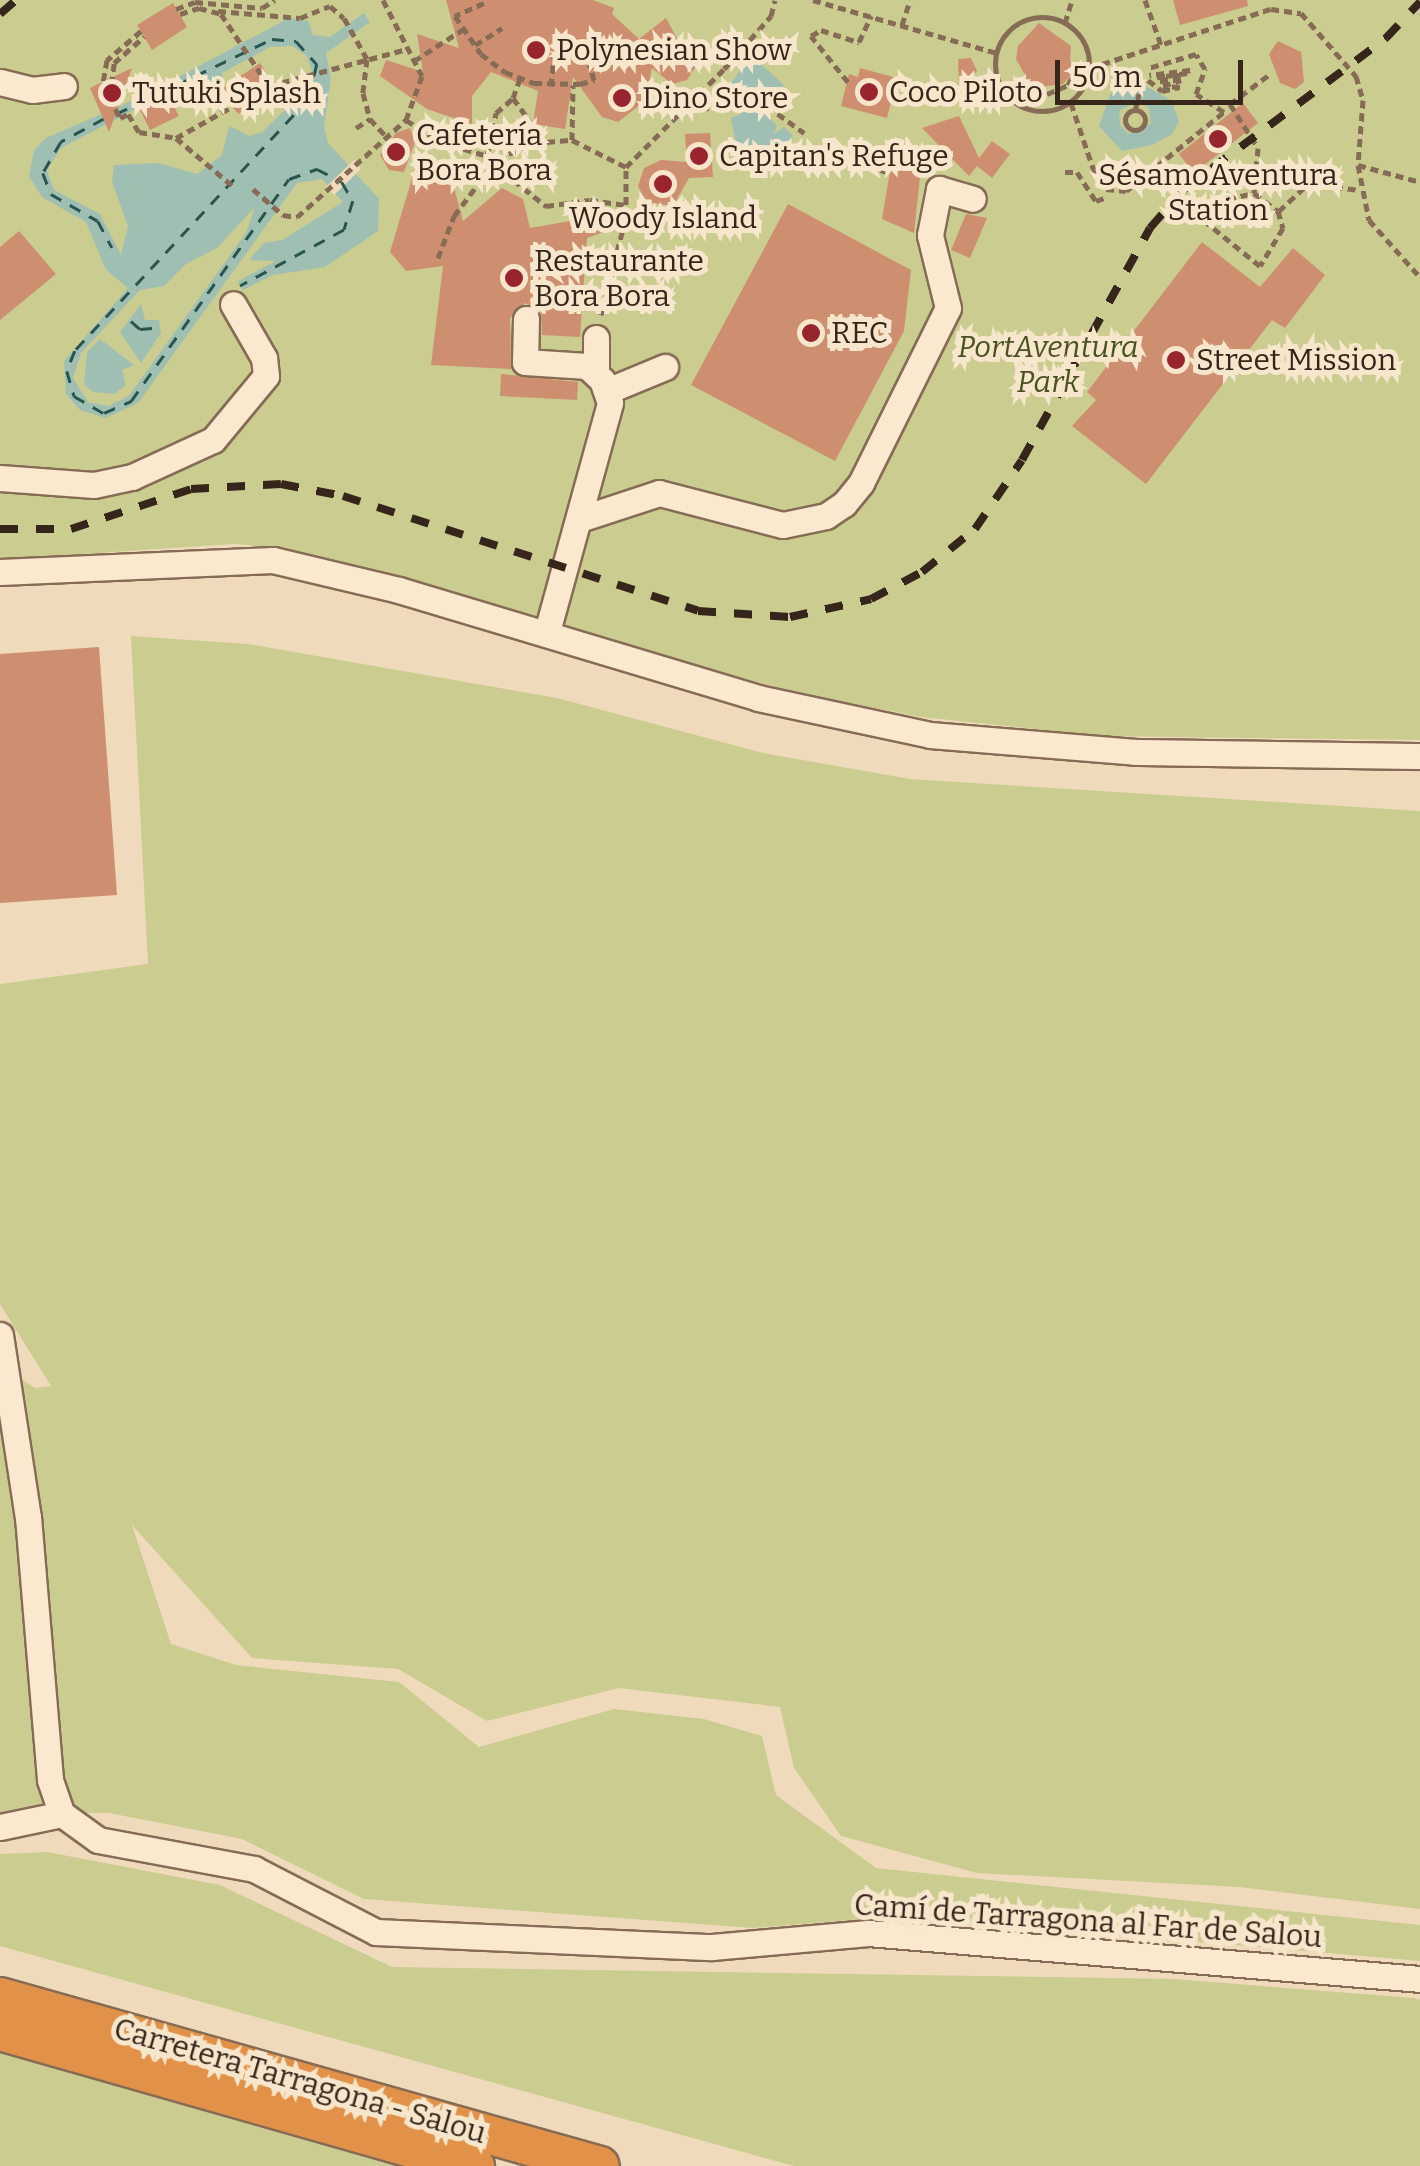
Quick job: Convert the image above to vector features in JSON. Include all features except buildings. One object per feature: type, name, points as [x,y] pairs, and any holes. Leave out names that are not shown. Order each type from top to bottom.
[{"type":"highway","name":"Carretera Tarragona - Salou","points":[[0,1996],[600,2166]]},
{"type":"highway","name":"Carretera Tarragona - Salou","points":[[0,2032],[474,2166]]},
{"type":"street","points":[[0,82],[32,90],[64,86]]},
{"type":"street","points":[[580,520],[659,493],[783,525],[826,516],[844,504],[862,482],[948,308],[930,235],[939,189],[974,200]]},
{"type":"street","points":[[0,478],[94,485],[132,477],[213,440],[240,416],[266,376],[264,358],[233,304]]},
{"type":"street","points":[[526,319],[525,362],[601,382],[665,367]]},
{"type":"street","points":[[547,632],[609,414],[601,382],[597,333]]},
{"type":"street","points":[[0,572],[273,560],[547,632],[758,698],[930,734],[1135,752],[1420,756]]},
{"type":"street","points":[[0,1335],[28,1518],[50,1780],[62,1814],[0,1827]]},
{"type":"street","name":"Camí de Tarragona al Far de Salou","points":[[62,1814],[98,1840],[254,1870],[376,1932],[712,1947],[868,1933],[1420,1979]]},
{"type":"path","points":[[276,0],[262,8],[196,2],[178,12],[300,18],[330,6],[344,18],[367,59],[363,94],[370,119],[384,134]]},
{"type":"path","points":[[254,189],[283,215],[297,217],[328,194],[384,134],[406,120],[422,76],[383,0]]},
{"type":"path","points":[[597,333],[626,205],[626,167],[770,16],[775,0]]},
{"type":"path","points":[[813,0],[997,53]]},
{"type":"path","points":[[902,25],[910,0]]},
{"type":"path","points":[[1066,23],[1072,0]]},
{"type":"path","points":[[1146,0],[1160,45]]},
{"type":"path","points":[[1263,0],[1271,9]]},
{"type":"path","points":[[484,3],[455,16],[474,46],[520,79],[551,86],[573,86],[594,80],[587,55]]},
{"type":"path","points":[[1047,94],[1068,84],[1078,66],[1090,68],[1271,9],[1301,13],[1356,76],[1363,100],[1359,190],[1369,220],[1420,277]]},
{"type":"path","points":[[218,12],[269,86]]},
{"type":"path","points":[[848,82],[812,36],[821,30],[859,42],[871,16]]},
{"type":"path","points":[[1026,19],[1066,23],[1084,42],[1090,68],[1070,103],[1046,112],[1019,106],[1000,87],[997,53],[1004,35],[1026,19]]},
{"type":"path","points":[[474,46],[502,28]]},
{"type":"path","points":[[414,61],[462,30]]},
{"type":"path","points":[[142,34],[107,60],[102,82],[120,118],[128,114],[140,132],[176,138],[234,187]]},
{"type":"path","points":[[176,138],[269,86],[407,49]]},
{"type":"path","points":[[1149,74],[1196,54],[1205,69],[1196,94],[1224,109]]},
{"type":"path","points":[[551,86],[554,56]]},
{"type":"path","points":[[1190,70],[1157,77],[1186,73],[1160,81],[1181,80],[1162,86],[1180,87],[1162,91],[1149,74],[1190,70]]},
{"type":"path","points":[[1070,103],[1093,168],[1106,189],[1126,191],[1270,74]]},
{"type":"path","points":[[487,156],[496,113],[513,98],[520,79]]},
{"type":"path","points":[[572,140],[573,86]]},
{"type":"path","points":[[1134,112],[1138,93]]},
{"type":"path","points":[[513,98],[529,120],[534,143]]},
{"type":"path","points":[[1230,104],[1258,148],[1254,193]]},
{"type":"path","points":[[684,110],[767,106],[804,132]]},
{"type":"path","points":[[356,128],[370,119]]},
{"type":"path","points":[[406,120],[439,140],[487,156],[546,206],[590,200],[626,205]]},
{"type":"path","points":[[438,258],[454,216],[495,161],[534,143],[572,140],[626,167]]},
{"type":"path","points":[[812,157],[844,158],[890,173]]},
{"type":"path","points":[[1358,165],[1420,182]]},
{"type":"path","points":[[1066,172],[1077,172],[1096,201],[1107,196]]},
{"type":"path","points":[[1278,211],[1254,193],[1228,199],[1207,223],[1260,266],[1279,240],[1278,211],[1309,183],[1359,190]]},
{"type":"green space","name":"PortAventura Park","points":[[0,0],[1420,0],[1420,740],[1100,736],[921,717],[793,692],[279,548],[235,544],[67,555],[0,568]]},
{"type":"green space","points":[[131,636],[248,644],[557,698],[763,753],[910,779],[1420,811],[1420,1909],[1239,1887],[977,1873],[841,1836],[794,1768],[780,1707],[619,1688],[487,1721],[398,1669],[252,1658],[132,1525],[171,1644],[236,1665],[399,1682],[479,1747],[614,1709],[704,1719],[762,1736],[776,1795],[876,1868],[1420,1925],[1420,1961],[898,1916],[753,1928],[364,1899],[242,1839],[109,1813],[0,1812],[0,1365],[35,1388],[51,1386],[0,1304],[0,984],[148,964]]},
{"type":"green space","points":[[47,1852],[220,1885],[392,1967],[1173,1979],[1414,1998],[1420,2000],[1420,2166],[794,2166],[0,1946],[0,1854]]},
{"type":"green space","points":[[0,2051],[234,2120],[396,2166],[0,2166]]},
{"type":"shaded area","points":[[364,13],[370,22],[326,53],[331,79],[324,127],[328,143],[379,199],[378,231],[325,267],[273,275],[243,290],[238,281],[276,261],[249,260],[264,243],[282,240],[343,202],[322,179],[297,183],[138,403],[106,418],[80,410],[66,394],[64,361],[128,288],[106,270],[86,222],[42,197],[29,176],[34,150],[46,138],[141,97],[289,18],[308,21],[313,35],[330,37]],"holes":[[[292,46],[307,56],[314,80],[293,87],[285,110],[262,132],[250,136],[229,126],[222,155],[197,174],[158,163],[114,165],[112,182],[128,226],[121,255],[100,214],[54,190],[47,170],[61,148],[172,90],[181,96],[223,79],[222,73],[270,47]],[[255,207],[246,233],[129,396],[108,406],[88,402],[73,378],[81,353],[140,290],[164,286],[186,264],[217,248]]]},
{"type":"shaded area","points":[[752,56],[784,85],[778,92],[764,90],[763,110],[777,126],[773,134],[784,127],[793,136],[787,145],[799,164],[778,160],[782,150],[767,158],[742,153],[736,144],[731,118],[743,113],[744,100],[728,100],[725,90]]},
{"type":"shaded area","points":[[1136,81],[1171,100],[1179,121],[1172,134],[1152,145],[1122,151],[1099,126],[1110,94]],"holes":[[[1138,101],[1149,108],[1151,124],[1129,134],[1120,125],[1119,111]]]},
{"type":"shaded area","points":[[141,304],[145,320],[159,320],[161,333],[141,363],[120,332]]},
{"type":"shaded area","points":[[100,339],[134,365],[122,370],[126,385],[114,394],[93,392],[84,384],[87,352]]},
{"type":"pier","points":[[354,160],[361,169],[334,195],[326,187]]},
{"type":"ferry route","points":[[116,114],[272,39],[296,41],[317,64],[309,99],[75,351],[67,371],[74,396],[104,413],[131,401],[289,179],[317,169],[342,182],[353,201],[344,230],[240,286]]},
{"type":"ferry route","points":[[104,119],[61,142],[43,173],[51,194],[98,221],[112,247]]},
{"type":"ferry route","points":[[131,321],[140,329],[161,327]]},
{"type":"railway","points":[[0,14],[16,0]]},
{"type":"railway","points":[[0,529],[71,529],[191,489],[281,484],[343,496],[698,611],[790,617],[871,599],[922,572],[975,529],[1022,460],[1150,228],[1183,190],[1386,38],[1420,2]]},
{"type":"place","name":"Polynesian Show","points":[[536,50]]},
{"type":"place","name":"Coco Piloto","points":[[869,92]]},
{"type":"place","name":"Tutuki Splash","points":[[112,93]]},
{"type":"place","name":"Dino Store","points":[[622,98]]},
{"type":"place","name":"SésamoAventura Station","points":[[1218,139]]},
{"type":"place","name":"Cafetería Bora Bora","points":[[396,152]]},
{"type":"place","name":"Capitan's Refuge","points":[[699,156]]},
{"type":"place","name":"Woody Island","points":[[663,184]]},
{"type":"place","name":"Restaurante Bora Bora","points":[[514,278]]},
{"type":"place","name":"REC","points":[[811,333]]},
{"type":"place","name":"Street Mission","points":[[1176,360]]}]
